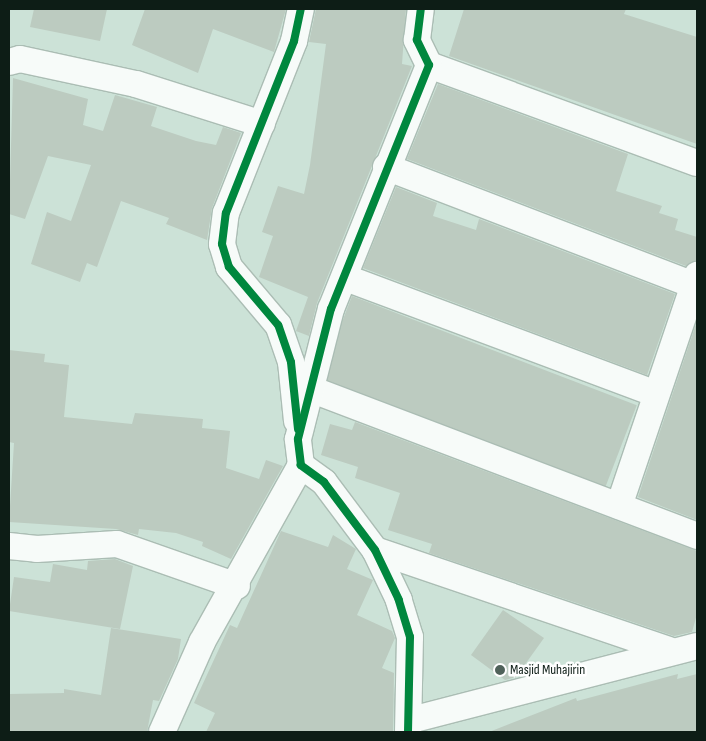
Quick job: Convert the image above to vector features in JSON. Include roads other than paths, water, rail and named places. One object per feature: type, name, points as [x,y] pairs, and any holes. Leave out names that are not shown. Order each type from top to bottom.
[{"type":"street","points":[[162,732],[202,642],[237,586],[301,465],[294,380],[278,325],[229,268],[222,244],[226,213],[294,41],[300,9]]},
{"type":"street","points":[[421,9],[417,40],[429,65],[697,163]]},
{"type":"street","points":[[9,62],[20,59],[136,84],[262,124]]},
{"type":"street","points":[[298,439],[313,390],[331,309],[346,278],[386,167],[429,65]]},
{"type":"street","points":[[386,167],[696,280],[619,506]]},
{"type":"street","points":[[346,278],[656,394]]},
{"type":"street","points":[[313,390],[697,536]]},
{"type":"street","points":[[301,465],[324,482],[375,550],[399,600],[410,637],[410,726],[668,650],[697,646]]},
{"type":"street","points":[[9,546],[37,549],[117,544],[237,586]]},
{"type":"street","points":[[375,550],[668,650]]},
{"type":"place","name":"Masjid Muhajirin","points":[[500,670]]}]
